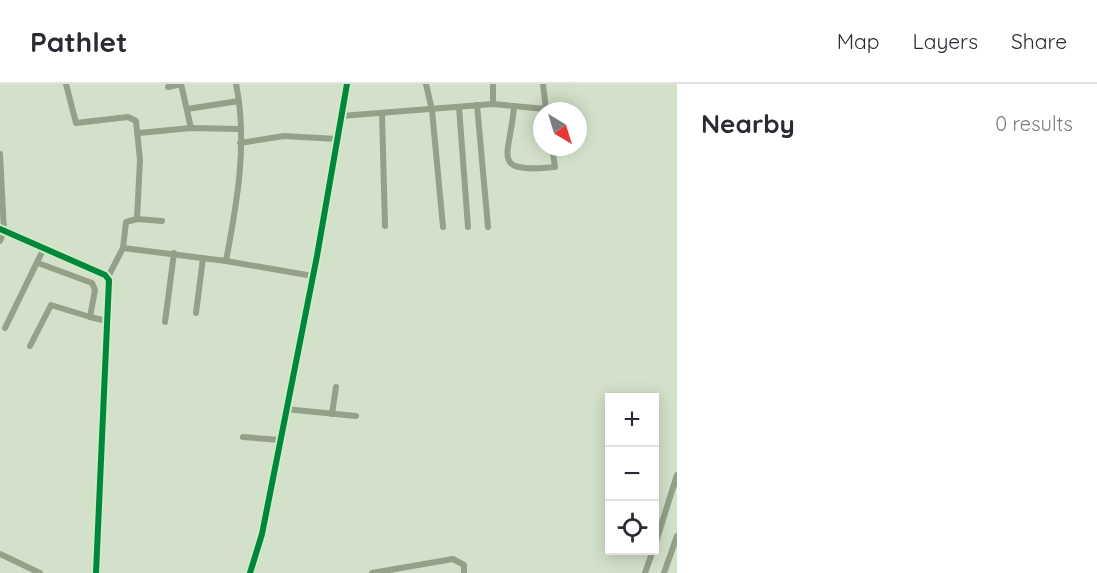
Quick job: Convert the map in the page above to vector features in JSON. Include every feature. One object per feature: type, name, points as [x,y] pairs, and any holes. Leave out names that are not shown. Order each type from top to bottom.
[{"type":"street","points":[[66,84],[75,123],[133,118],[138,125],[137,219]]},
{"type":"street","points":[[168,87],[181,84],[191,128]]},
{"type":"street","points":[[226,261],[240,169],[240,101],[236,84]]},
{"type":"street","points":[[250,573],[262,534],[313,276],[347,84]]},
{"type":"street","points":[[426,84],[432,110],[443,227]]},
{"type":"street","points":[[492,84],[493,104]]},
{"type":"street","points":[[543,84],[545,102]]},
{"type":"street","points":[[187,109],[240,101]]},
{"type":"street","points":[[341,116],[493,104],[533,108]]},
{"type":"street","points":[[477,105],[488,227]]},
{"type":"street","points":[[514,106],[507,155],[512,166],[519,170],[555,167],[553,156]]},
{"type":"street","points":[[459,107],[468,226]]},
{"type":"street","points":[[382,113],[385,226]]},
{"type":"street","points":[[139,133],[191,128],[240,129]]},
{"type":"street","points":[[240,143],[284,136],[337,139]]},
{"type":"street","points":[[0,154],[2,230],[0,241]]},
{"type":"street","points":[[96,573],[108,277],[123,248],[126,222],[137,219],[162,221]]},
{"type":"street","points":[[2,230],[108,277]]},
{"type":"street","points":[[5,328],[44,248]]},
{"type":"street","points":[[123,248],[174,253],[313,276]]},
{"type":"street","points":[[165,322],[174,253]]},
{"type":"street","points":[[196,313],[203,258]]},
{"type":"street","points":[[38,263],[92,283],[95,290],[90,317]]},
{"type":"street","points":[[30,346],[51,305],[107,321]]},
{"type":"street","points":[[333,414],[336,387]]},
{"type":"street","points":[[285,409],[356,417]]},
{"type":"street","points":[[243,437],[280,440]]},
{"type":"street","points":[[659,533],[677,475]]},
{"type":"street","points":[[664,573],[677,536]]},
{"type":"street","points":[[0,554],[40,573]]},
{"type":"street","points":[[645,573],[652,555]]},
{"type":"street","points":[[372,573],[453,559],[464,565],[464,573]]},
{"type":"cycle path","points":[[250,573],[262,534],[317,256],[347,84]]},
{"type":"cycle path","points":[[0,229],[105,275],[109,280],[96,573]]}]
